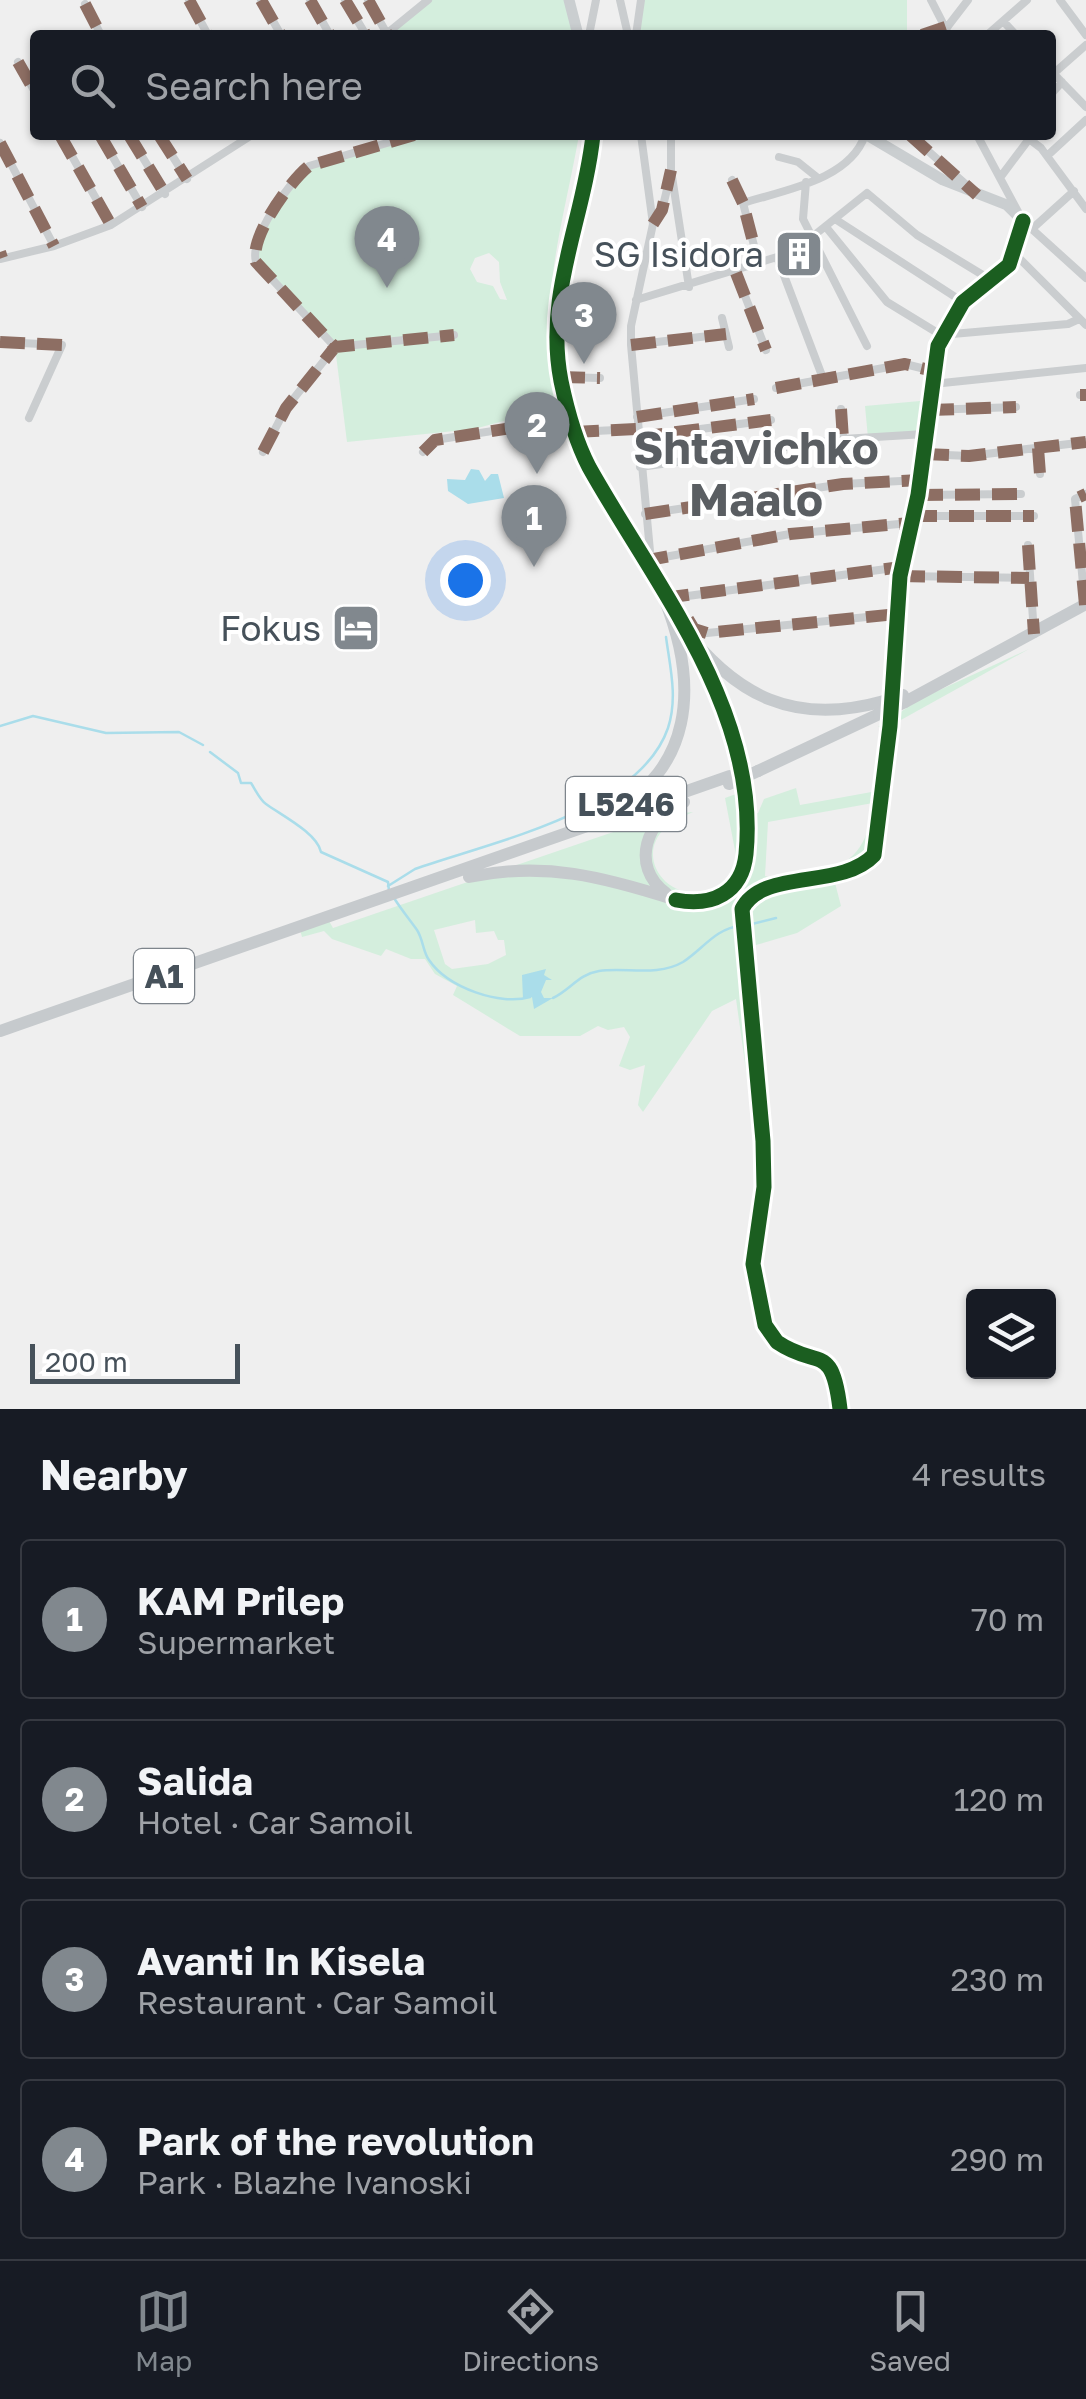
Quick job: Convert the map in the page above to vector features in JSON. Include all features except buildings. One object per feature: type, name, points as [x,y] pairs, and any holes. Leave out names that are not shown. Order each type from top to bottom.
[{"type":"main road","name":"L5246","points":[[415,891],[472,863],[589,823],[629,802],[650,784],[673,746],[686,696],[683,656],[669,598]]},
{"type":"main road","points":[[415,891],[730,780],[1034,634],[1086,604]]},
{"type":"main road","name":"L5246","points":[[682,626],[706,658],[758,696],[818,711],[893,701]]},
{"type":"main road","name":"L5246","points":[[676,900],[652,880],[646,864],[648,836],[675,806],[730,780]]},
{"type":"main road","name":"L5246","points":[[328,919],[499,870],[551,868],[603,876],[676,900]]},
{"type":"main road","name":"A1","points":[[0,1032],[328,919]]},
{"type":"street","points":[[189,0],[205,30]]},
{"type":"street","points":[[261,0],[278,30]]},
{"type":"street","points":[[310,0],[327,30]]},
{"type":"street","points":[[346,0],[363,30]]},
{"type":"street","points":[[368,0],[384,30]]},
{"type":"street","points":[[391,30],[428,0]]},
{"type":"street","points":[[569,0],[577,30]]},
{"type":"street","points":[[590,30],[596,0]]},
{"type":"street","points":[[620,0],[630,30]]},
{"type":"street","points":[[633,30],[641,0]]},
{"type":"street","points":[[931,0],[947,30]]},
{"type":"street","points":[[949,30],[968,0]]},
{"type":"street","points":[[1010,0],[1016,10]]},
{"type":"street","points":[[993,30],[1027,0]]},
{"type":"street","points":[[1060,0],[1086,35]]},
{"type":"street","points":[[85,4],[99,30]]},
{"type":"street","points":[[1003,21],[1011,30]]},
{"type":"street","points":[[1056,69],[1086,45]]},
{"type":"street","points":[[18,62],[30,83]]},
{"type":"street","points":[[1056,76],[1086,106]]},
{"type":"street","points":[[1056,89],[1062,82]]},
{"type":"street","points":[[1047,156],[1086,120]]},
{"type":"street","points":[[63,140],[112,225]]},
{"type":"street","points":[[103,140],[142,207]]},
{"type":"street","points":[[132,140],[164,194]]},
{"type":"street","points":[[162,140],[186,179]]},
{"type":"street","points":[[1,256],[54,246],[112,225],[244,140]]},
{"type":"street","points":[[335,347],[256,262],[253,246],[296,177],[308,166],[397,140]]},
{"type":"street","name":"L5246","points":[[592,140],[559,282],[560,377],[569,419],[626,532],[669,598],[722,705],[748,816],[744,866],[733,888],[706,902],[676,900]]},
{"type":"street","points":[[643,140],[652,224],[631,345],[650,552],[643,561]]},
{"type":"street","points":[[671,140],[671,170],[690,287]]},
{"type":"street","points":[[743,203],[818,178],[850,161],[863,140]]},
{"type":"street","points":[[875,140],[977,195],[1007,205],[1086,278]]},
{"type":"street","points":[[916,140],[977,195]]},
{"type":"street","points":[[980,140],[1028,224]]},
{"type":"street","points":[[1002,175],[1026,140]]},
{"type":"street","points":[[1033,140],[1086,209]]},
{"type":"street","points":[[0,143],[54,246]]},
{"type":"street","points":[[779,158],[798,162],[818,178]]},
{"type":"street","points":[[652,224],[662,210],[671,170]]},
{"type":"street","points":[[732,180],[743,203],[758,265]]},
{"type":"street","points":[[806,182],[803,219],[867,346]]},
{"type":"street","points":[[840,1409],[830,1367],[818,1357],[776,1342],[761,1309],[754,1242],[764,1187],[763,1142],[741,918],[747,900],[760,890],[857,870],[874,856],[893,701],[901,571],[918,495],[942,336],[963,302],[992,280],[1015,254],[1028,224],[1074,191]]},
{"type":"street","points":[[636,300],[690,287],[778,257],[812,238],[867,194],[917,235],[992,280]]},
{"type":"street","points":[[835,219],[963,302]]},
{"type":"street","points":[[826,227],[887,302],[942,336],[1083,322]]},
{"type":"street","points":[[1015,254],[1083,322]]},
{"type":"street","points":[[778,257],[824,381]]},
{"type":"street","points":[[736,273],[766,350]]},
{"type":"street","points":[[722,318],[729,347]]},
{"type":"street","points":[[263,452],[286,408],[335,347],[454,334]]},
{"type":"street","points":[[631,345],[726,334]]},
{"type":"street","points":[[0,342],[62,345],[30,418]]},
{"type":"street","points":[[776,388],[906,364],[933,378],[1086,368]]},
{"type":"street","points":[[560,377],[600,378]]},
{"type":"street","points":[[637,417],[754,399]]},
{"type":"street","points":[[930,410],[1016,407]]},
{"type":"street","points":[[841,409],[843,439]]},
{"type":"street","points":[[423,452],[435,440],[569,419]]},
{"type":"street","points":[[574,432],[638,433],[772,420]]},
{"type":"street","points":[[640,467],[843,439],[926,434]]},
{"type":"street","points":[[924,454],[969,456],[1086,442]]},
{"type":"street","points":[[1038,448],[1040,474]]},
{"type":"street","points":[[645,514],[843,484],[920,480]]},
{"type":"street","points":[[918,495],[1021,494]]},
{"type":"street","points":[[1086,494],[1075,499],[1086,604]]},
{"type":"street","points":[[643,561],[790,534],[911,519],[1034,516]]},
{"type":"street","points":[[626,532],[647,524]]},
{"type":"street","points":[[1028,545],[1034,634]]},
{"type":"street","points":[[669,598],[901,571],[1030,578]]},
{"type":"street","points":[[669,598],[694,628],[707,633],[897,614]]},
{"type":"green space","points":[[428,0],[569,0],[577,30],[396,30],[394,27]]},
{"type":"green space","points":[[641,0],[907,0],[907,30],[637,30]]},
{"type":"green space","points":[[397,140],[578,140],[550,302],[549,335],[558,406],[474,429],[347,442],[335,347],[256,262],[259,235],[309,166]],"holes":[[[489,253],[499,262],[500,282],[507,300],[500,299],[493,286],[477,282],[470,269],[475,258]]]},
{"type":"green space","points":[[931,400],[925,434],[868,438],[865,406]]},
{"type":"green space","points":[[1029,649],[890,726],[878,727],[920,699]]},
{"type":"green space","points":[[796,788],[800,805],[877,791],[877,838],[883,845],[871,868],[834,879],[841,906],[797,933],[749,947],[764,1187],[756,1204],[757,1148],[736,999],[712,1011],[643,1112],[638,1105],[645,1065],[630,1070],[619,1066],[630,1037],[624,1027],[608,1030],[598,1026],[580,1036],[520,1036],[453,995],[457,986],[435,974],[425,959],[411,959],[386,949],[381,956],[332,939],[324,931],[302,937],[300,930],[328,919],[333,928],[663,815],[693,812],[675,820],[656,841],[656,869],[678,890],[694,894],[713,891],[732,882],[737,861],[725,798],[744,791],[748,816],[758,813],[764,799]],"holes":[[[873,803],[863,842],[849,859],[800,877],[765,876],[768,822]],[[475,920],[476,933],[494,931],[498,940],[504,940],[506,955],[488,964],[452,969],[445,964],[434,930]]]},
{"type":"water","points":[[471,469],[479,470],[485,481],[491,474],[498,474],[504,498],[468,504],[448,491],[447,479],[465,480]]},
{"type":"water","points":[[546,969],[544,975],[552,980],[546,980],[541,992],[544,998],[553,998],[534,1009],[532,997],[523,999],[522,975]]},
{"type":"waterway","points":[[388,886],[415,869],[559,820],[627,782],[652,757],[671,717],[673,694],[666,637]]},
{"type":"waterway","points":[[0,726],[33,716],[106,733],[179,732],[203,745]]},
{"type":"waterway","points":[[210,752],[238,773],[241,783],[251,783],[264,802],[306,831],[321,852],[388,882],[389,891]]},
{"type":"waterway","points":[[394,898],[421,937],[429,960],[449,979],[490,997],[530,997]]},
{"type":"waterway","points":[[748,925],[776,918]]},
{"type":"waterway","points":[[553,998],[592,973],[673,967],[716,935],[740,926]]},
{"type":"marked path","points":[[189,0],[205,30]]},
{"type":"marked path","points":[[261,0],[278,30]]},
{"type":"marked path","points":[[310,0],[327,30]]},
{"type":"marked path","points":[[345,0],[363,30]]},
{"type":"marked path","points":[[368,0],[385,30]]},
{"type":"marked path","points":[[85,4],[98,30]]},
{"type":"marked path","points":[[936,30],[948,26]]},
{"type":"marked path","points":[[18,62],[30,83]]},
{"type":"marked path","points":[[63,140],[111,225]]},
{"type":"marked path","points":[[103,140],[142,207]]},
{"type":"marked path","points":[[132,140],[165,194]]},
{"type":"marked path","points":[[162,140],[187,179]]},
{"type":"marked path","points":[[397,140],[309,166],[291,184],[264,225],[255,252],[256,262],[335,347],[454,335]]},
{"type":"marked path","points":[[916,140],[977,195]]},
{"type":"marked path","points":[[0,143],[54,246]]},
{"type":"marked path","points":[[653,224],[662,210],[671,170]]},
{"type":"marked path","points":[[732,180],[743,203],[759,265]]},
{"type":"marked path","points":[[0,252],[2,258]]},
{"type":"marked path","points":[[736,273],[766,350]]},
{"type":"marked path","points":[[631,345],[726,334]]},
{"type":"marked path","points":[[0,342],[62,345]]},
{"type":"marked path","points":[[263,452],[286,408],[335,347]]},
{"type":"marked path","points":[[776,388],[905,364],[933,371]]},
{"type":"marked path","points":[[560,377],[600,378]]},
{"type":"marked path","points":[[1080,395],[1086,395]]},
{"type":"marked path","points":[[637,417],[754,399]]},
{"type":"marked path","points":[[929,410],[1016,407]]},
{"type":"marked path","points":[[841,409],[843,439]]},
{"type":"marked path","points":[[423,452],[435,440],[569,419]]},
{"type":"marked path","points":[[638,437],[771,420]]},
{"type":"marked path","points":[[574,432],[637,429]]},
{"type":"marked path","points":[[924,454],[969,456],[1086,442]]},
{"type":"marked path","points":[[1038,448],[1040,474]]},
{"type":"marked path","points":[[645,514],[843,484],[920,480]]},
{"type":"marked path","points":[[918,495],[1021,494]]},
{"type":"marked path","points":[[1085,605],[1075,499],[1086,494]]},
{"type":"marked path","points":[[912,516],[1034,516]]},
{"type":"marked path","points":[[643,561],[790,534],[910,523]]},
{"type":"marked path","points":[[1028,545],[1034,634]]},
{"type":"marked path","points":[[664,598],[901,567]]},
{"type":"marked path","points":[[900,576],[1029,578]]},
{"type":"marked path","points":[[688,619],[694,629],[707,633],[897,614]]},
{"type":"cycle path","points":[[592,140],[561,287],[557,349],[563,392],[589,467],[698,651],[720,700],[737,750],[746,801],[746,854],[732,888],[713,899],[676,900]]},
{"type":"cycle path","points":[[840,1409],[833,1374],[827,1365],[777,1342],[765,1325],[753,1264],[764,1187],[763,1141],[742,909],[752,896],[767,888],[842,872],[860,866],[874,855],[890,726],[900,576],[918,495],[938,346],[963,302],[1009,265],[1023,221]]},
{"type":"place","name":"SG Isidora","points":[[799,254]]},
{"type":"place","name":"Park of the revolution","points":[[387,288]]},
{"type":"place","name":"Avanti In Kisela","points":[[584,364]]},
{"type":"place","name":"Salida","points":[[537,474]]},
{"type":"place","name":"KAM Prilep","points":[[534,567]]},
{"type":"place","name":"Fokus","points":[[356,628]]},
{"type":"district","name":"Shtavichko Maalo","points":[[756,473]]}]
